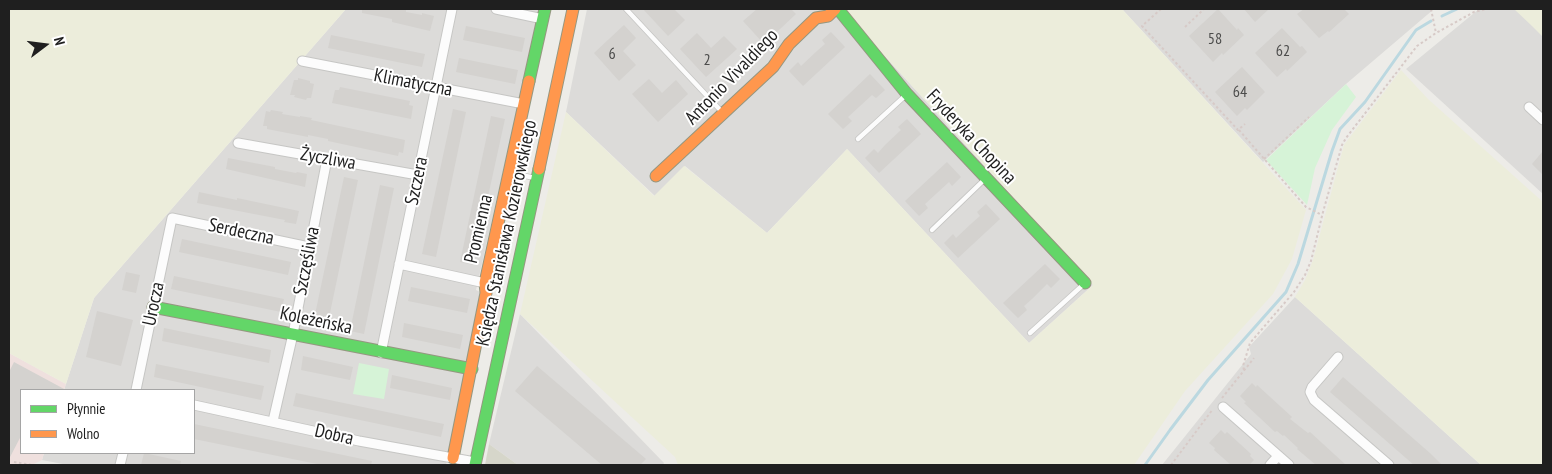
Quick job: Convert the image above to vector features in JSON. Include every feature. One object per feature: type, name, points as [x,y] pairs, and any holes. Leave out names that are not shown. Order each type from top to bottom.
[{"type":"street","name":"Szczera","points":[[381,353],[452,9]]},
{"type":"street","points":[[496,9],[544,14]]},
{"type":"street","name":"Księdza Stanisława Kozierowskiego","points":[[475,464],[573,9]]},
{"type":"street","name":"Antonio Vivaldiego","points":[[656,176],[773,66],[788,44],[816,18],[828,16],[837,9]]},
{"type":"street","name":"Fryderyka Chopina","points":[[837,9],[908,94],[1085,283]]},
{"type":"street","name":"Promienna","points":[[453,458],[486,293],[484,283],[544,14]]},
{"type":"street","name":"Klimatyczna","points":[[302,61],[524,104]]},
{"type":"street","points":[[1529,107],[1543,120]]},
{"type":"street","name":"Życzliwa","points":[[238,143],[418,175]]},
{"type":"street","name":"Szczęśliwa","points":[[273,421],[293,334],[327,159]]},
{"type":"street","name":"Serdeczna","points":[[172,218],[310,247]]},
{"type":"street","name":"Urocza","points":[[136,389],[172,218]]},
{"type":"street","points":[[400,264],[484,283]]},
{"type":"street","name":"Koleżeńska","points":[[153,307],[381,353],[472,369]]},
{"type":"street","points":[[1338,357],[1312,387],[1310,392],[1314,400],[1389,465]]},
{"type":"street","name":"Dobra","points":[[195,405],[475,464]]},
{"type":"street","points":[[1218,406],[1289,465]]},
{"type":"street","points":[[1270,465],[1278,456]]},
{"type":"lane","points":[[626,9],[723,114]]},
{"type":"lane","points":[[858,139],[908,94]]},
{"type":"lane","points":[[509,172],[536,179]]},
{"type":"lane","points":[[932,230],[986,178]]},
{"type":"lane","points":[[1030,333],[1085,283]]},
{"type":"path","points":[[1161,9],[1142,26],[1306,207],[1322,216]]},
{"type":"path","points":[[1185,27],[1204,9]]},
{"type":"path","points":[[1431,9],[1436,32]]},
{"type":"path","points":[[1244,370],[1243,366],[1250,343],[1294,292],[1305,276],[1311,261],[1342,145],[1346,138],[1417,46],[1436,32],[1474,12],[1487,9]]},
{"type":"path","points":[[1264,159],[1308,118]]},
{"type":"path","points":[[1238,130],[1245,124]]},
{"type":"path","points":[[1171,465],[1254,358]]},
{"type":"path","points":[[14,462],[32,465]]},
{"type":"shaded area","points":[[346,9],[540,9],[476,290],[480,292],[446,465],[68,465],[42,460],[44,454],[195,454],[195,389],[64,389],[94,298]]},
{"type":"shaded area","points":[[587,9],[842,9],[1093,285],[1029,343],[847,149],[767,233],[685,166],[655,196],[566,112]]},
{"type":"shaded area","points":[[1122,9],[1434,9],[1346,84],[1263,162]]},
{"type":"shaded area","points":[[1479,9],[1543,9],[1543,194],[1406,69]]},
{"type":"shaded area","points":[[1295,297],[1481,465],[1162,465],[1251,354],[1249,347]]},
{"type":"shaded area","points":[[520,314],[664,463],[663,465],[518,465],[489,444]]},
{"type":"shaded area","points":[[9,353],[66,384],[64,389],[20,389],[20,454],[44,454],[42,460],[32,465],[9,465]]},
{"type":"shaded area","points":[[489,444],[518,465],[485,465]]},
{"type":"green space","points":[[9,9],[346,9],[94,298],[66,384],[9,353]]},
{"type":"green space","points":[[842,9],[1122,9],[1306,210],[1292,259],[1273,294],[1185,391],[1134,465],[678,465],[675,457],[520,314],[566,112],[654,196],[684,166],[767,233],[847,149],[1029,343],[1093,285]]},
{"type":"green space","points":[[1514,9],[1543,9],[1543,37],[1532,26]]},
{"type":"green space","points":[[1401,70],[1428,99],[1543,202],[1543,465],[1481,465],[1295,297],[1305,280],[1313,260],[1344,145]]},
{"type":"green space","points":[[1346,84],[1356,97],[1332,130],[1315,168],[1307,205],[1266,160]]},
{"type":"green space","points":[[359,363],[389,369],[384,399],[353,394]]},
{"type":"building","points":[[362,9],[401,9],[406,10],[406,12],[434,16],[430,31],[392,22],[392,19],[362,13]]},
{"type":"building","points":[[643,9],[674,9],[685,20],[668,36]]},
{"type":"building","points":[[757,9],[791,9],[796,14],[764,44],[743,21]]},
{"type":"building","points":[[1218,9],[1244,35],[1213,62],[1189,36]]},
{"type":"building","points":[[1244,9],[1269,9],[1255,22]]},
{"type":"building","points":[[1304,9],[1344,9],[1349,14],[1329,32],[1319,38],[1297,14]]},
{"type":"building","points":[[624,25],[636,38],[623,51],[636,65],[619,81],[594,53]]},
{"type":"building","points":[[466,26],[525,38],[522,52],[463,40]]},
{"type":"building","points":[[1282,28],[1307,52],[1287,71],[1286,69],[1277,77],[1255,53]]},
{"type":"building","points":[[831,32],[845,47],[803,86],[789,71],[798,62],[801,66],[825,44],[822,40]]},
{"type":"building","points":[[697,33],[711,48],[724,36],[737,49],[706,77],[680,49]]},
{"type":"building","points":[[331,35],[425,54],[422,67],[328,48]]},
{"type":"building","points":[[459,58],[518,70],[515,84],[456,72]]},
{"type":"building","points":[[1242,67],[1265,92],[1247,110],[1245,108],[1237,116],[1215,92]]},
{"type":"building","points":[[870,74],[885,90],[876,98],[872,95],[848,117],[852,121],[843,129],[828,114]]},
{"type":"building","points":[[298,78],[314,84],[311,98],[306,100],[290,95],[294,80],[298,80]]},
{"type":"building","points":[[649,79],[662,93],[676,80],[688,94],[658,122],[632,94]]},
{"type":"building","points":[[340,87],[410,101],[409,105],[413,106],[411,119],[332,103],[335,90],[339,90]]},
{"type":"building","points":[[453,109],[466,112],[436,257],[422,254]]},
{"type":"building","points":[[271,110],[283,112],[282,114],[312,118],[311,120],[405,140],[403,153],[399,152],[398,156],[328,141],[328,139],[267,129],[267,126],[263,126],[266,111],[270,112]]},
{"type":"building","points":[[491,116],[505,119],[473,265],[460,262]]},
{"type":"building","points":[[907,119],[921,134],[879,173],[865,158],[874,149],[878,153],[901,130],[898,127]]},
{"type":"building","points":[[1543,151],[1543,175],[1532,164]]},
{"type":"building","points":[[228,158],[307,174],[305,187],[226,169]]},
{"type":"building","points":[[947,162],[961,177],[952,186],[949,182],[925,204],[928,208],[919,216],[905,201]]},
{"type":"building","points":[[344,177],[358,180],[327,327],[313,324]]},
{"type":"building","points":[[380,185],[394,188],[364,334],[350,331]]},
{"type":"building","points":[[199,192],[299,211],[296,224],[284,222],[285,220],[197,203]]},
{"type":"building","points":[[986,204],[1000,219],[958,258],[944,243],[953,234],[956,238],[980,216],[977,212]]},
{"type":"building","points":[[182,239],[291,262],[288,275],[179,252]]},
{"type":"building","points":[[1045,264],[1060,279],[1051,288],[1047,284],[1024,306],[1027,310],[1018,318],[1003,303]]},
{"type":"building","points":[[126,272],[140,275],[136,293],[122,290]]},
{"type":"building","points":[[174,276],[284,299],[281,312],[171,289]]},
{"type":"building","points":[[411,287],[470,299],[467,313],[408,301]]},
{"type":"building","points":[[97,311],[133,320],[121,366],[86,357]]},
{"type":"building","points":[[404,323],[463,335],[460,349],[402,337]]},
{"type":"building","points":[[164,328],[271,350],[269,363],[162,341]]},
{"type":"building","points":[[303,356],[353,367],[350,380],[301,370]]},
{"type":"building","points":[[14,362],[64,389],[20,389],[20,438],[9,459],[9,372]]},
{"type":"building","points":[[156,364],[264,386],[261,400],[154,377]]},
{"type":"building","points":[[537,366],[646,459],[640,465],[602,465],[515,391]]},
{"type":"building","points":[[392,375],[452,388],[450,400],[390,388]]},
{"type":"building","points":[[1343,377],[1442,465],[1414,465],[1330,392]]},
{"type":"building","points":[[1252,383],[1256,387],[1257,385],[1292,417],[1290,419],[1308,433],[1310,432],[1346,465],[1316,465],[1284,435],[1277,431],[1275,432],[1244,403],[1246,402],[1240,396]]},
{"type":"building","points":[[296,393],[444,424],[441,437],[293,406]]},
{"type":"building","points":[[195,424],[372,461],[371,465],[322,465],[195,439]]},
{"type":"building","points":[[1221,430],[1225,434],[1227,432],[1251,454],[1250,456],[1254,460],[1249,465],[1231,465],[1214,450],[1215,448],[1209,443]]},
{"type":"building","points":[[144,454],[181,461],[180,465],[141,465]]},
{"type":"waterway","points":[[1442,16],[1457,9]]},
{"type":"waterway","points":[[1145,465],[1208,380],[1286,292],[1298,264],[1340,129],[1365,102],[1416,30],[1431,21]]},
{"type":"traffic: fast","points":[[529,81],[545,9]]},
{"type":"traffic: fast","points":[[838,9],[907,94],[1085,283]]},
{"type":"traffic: fast","points":[[475,465],[539,169]]},
{"type":"traffic: fast","points":[[153,307],[472,369]]},
{"type":"traffic: slow","points":[[539,169],[573,9]]},
{"type":"traffic: slow","points":[[656,176],[773,67],[789,44],[816,18],[828,16],[835,9]]},
{"type":"traffic: slow","points":[[453,458],[486,293],[485,283],[529,81]]}]
